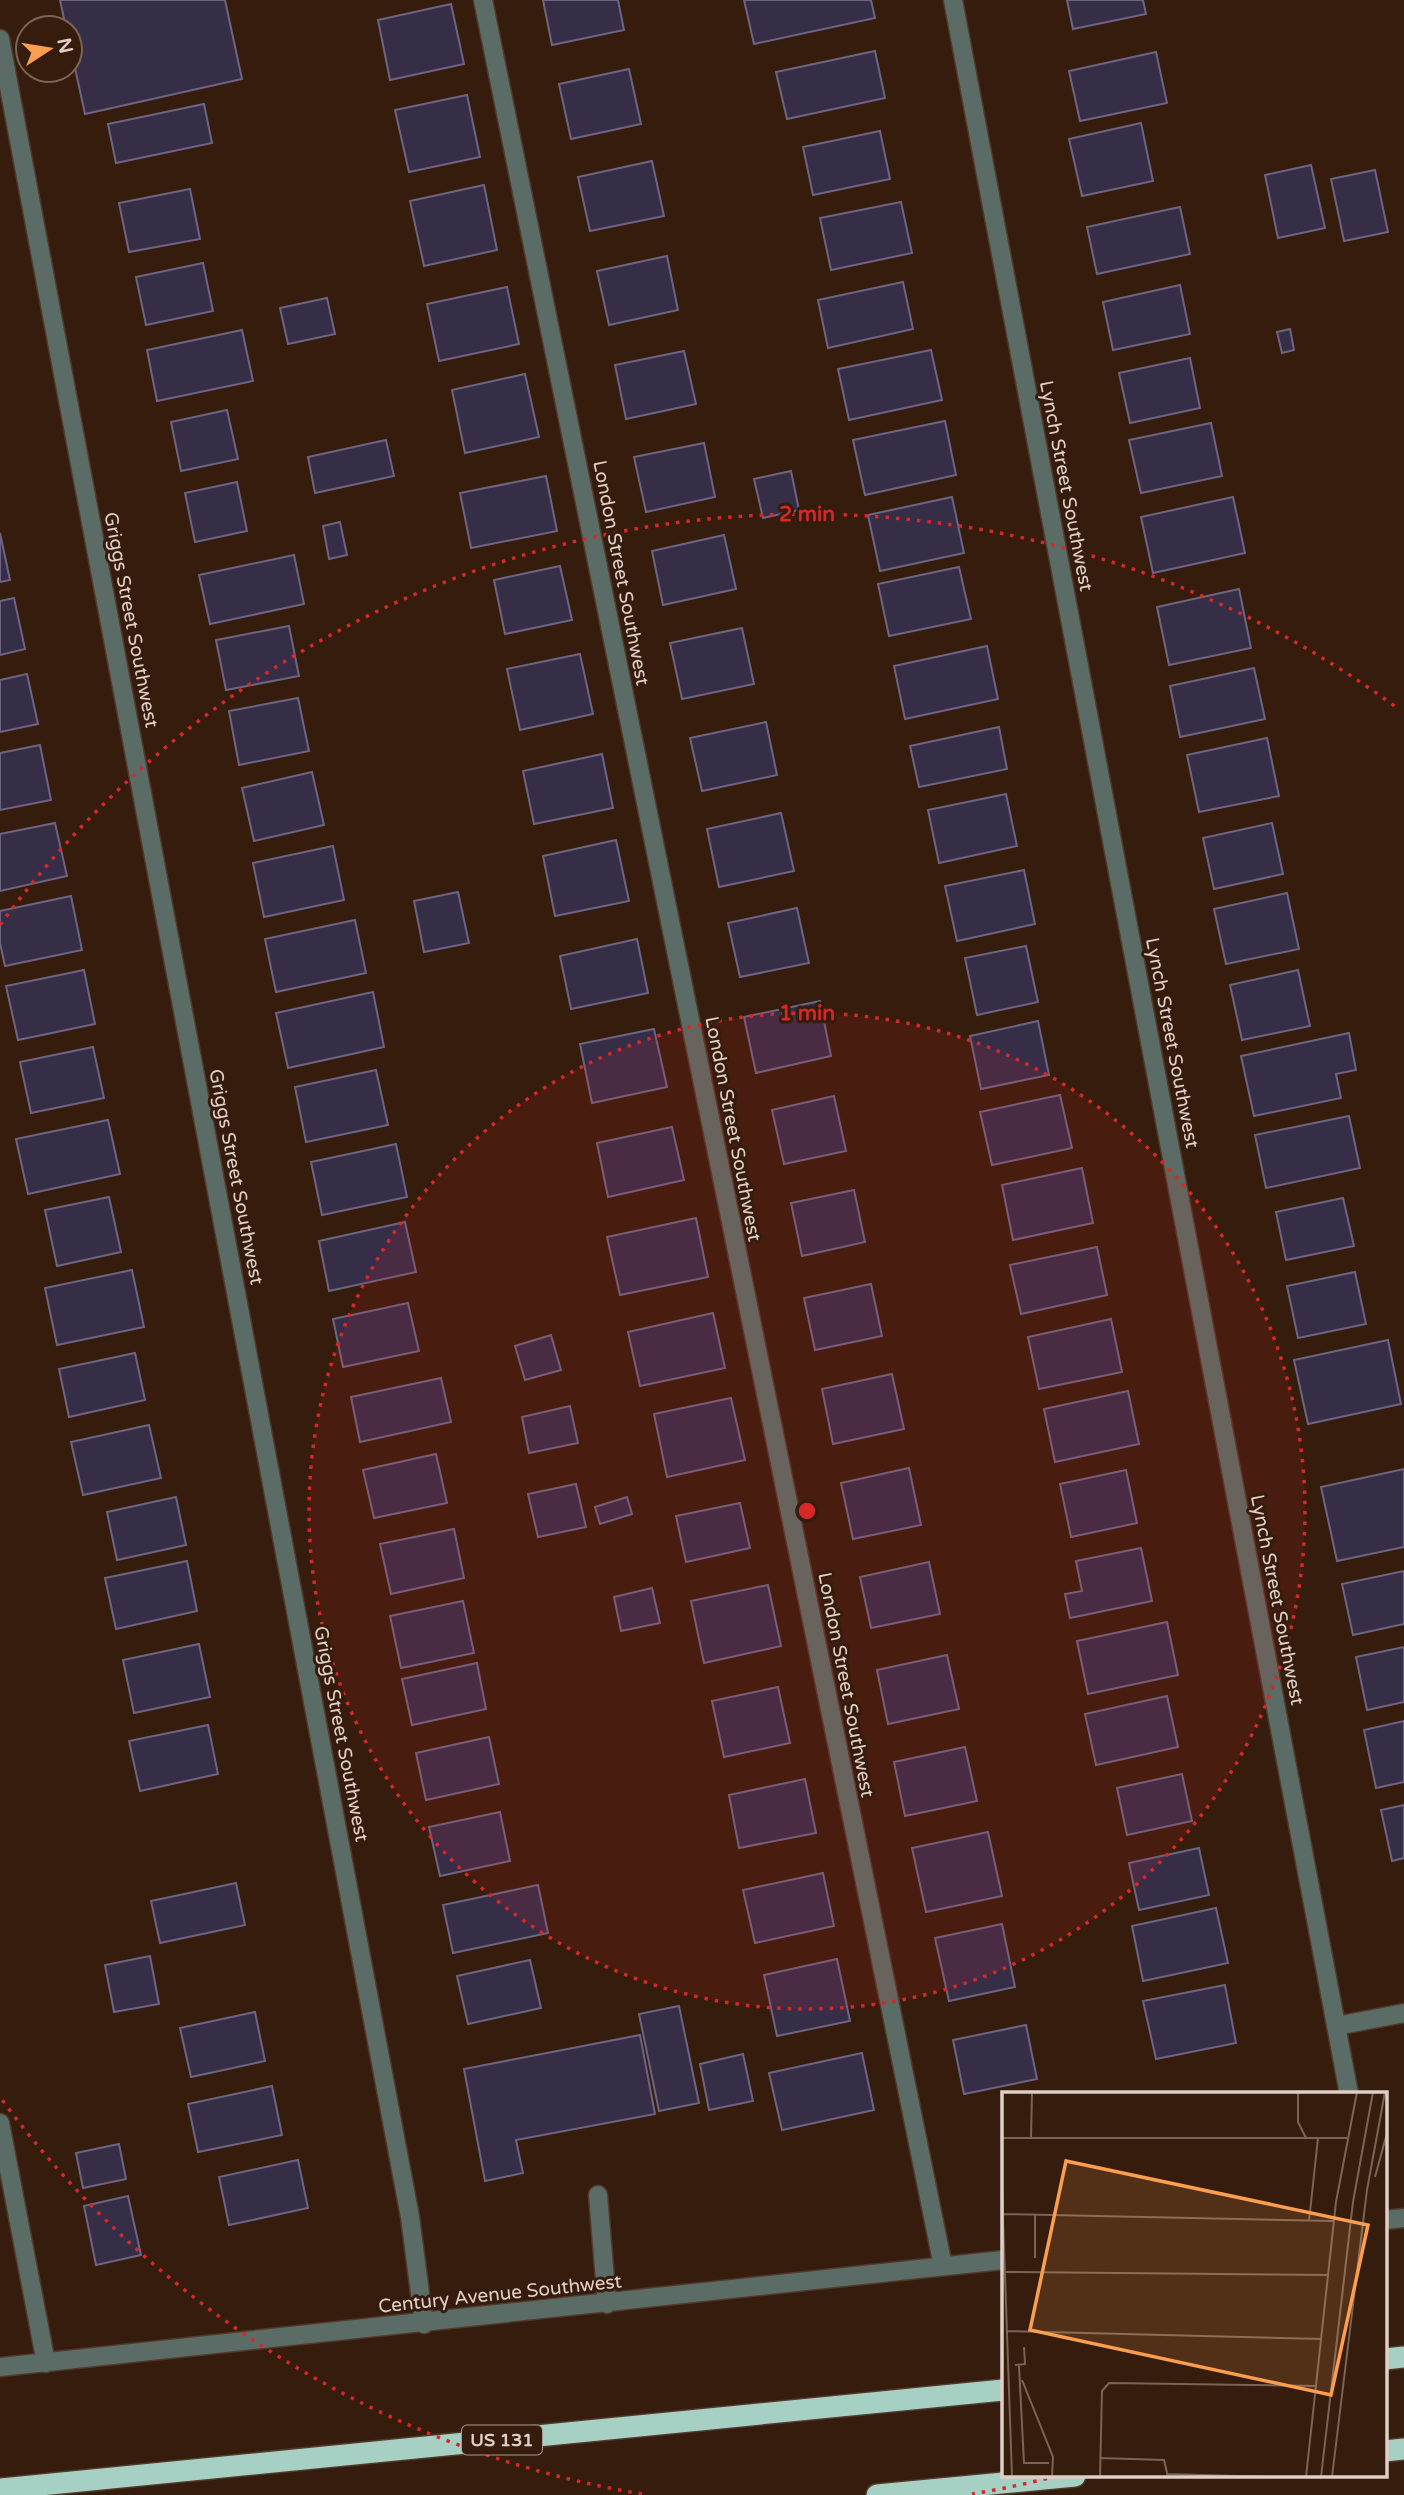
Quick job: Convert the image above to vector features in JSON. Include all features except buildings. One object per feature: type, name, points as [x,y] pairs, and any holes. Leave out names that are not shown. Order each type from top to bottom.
[{"type":"highway","points":[[1386,2359],[1404,2357]]},
{"type":"highway","name":"US 131","points":[[0,2489],[1002,2390]]},
{"type":"highway","points":[[1386,2451],[1404,2449]]},
{"type":"highway","points":[[877,2495],[1054,2478]]},
{"type":"street","name":"London Street Southwest","points":[[483,0],[943,2266]]},
{"type":"street","name":"Lynch Street Southwest","points":[[953,0],[1349,2092]]},
{"type":"street","name":"Griggs Street Southwest","points":[[0,39],[408,2203],[424,2324]]},
{"type":"street","points":[[1336,2026],[1404,2014]]},
{"type":"street","points":[[0,2123],[46,2363]]},
{"type":"street","points":[[598,2195],[607,2304]]},
{"type":"street","points":[[1386,2220],[1404,2218]]},
{"type":"street","name":"Century Avenue Southwest","points":[[0,2367],[424,2324],[1002,2260]]}]
